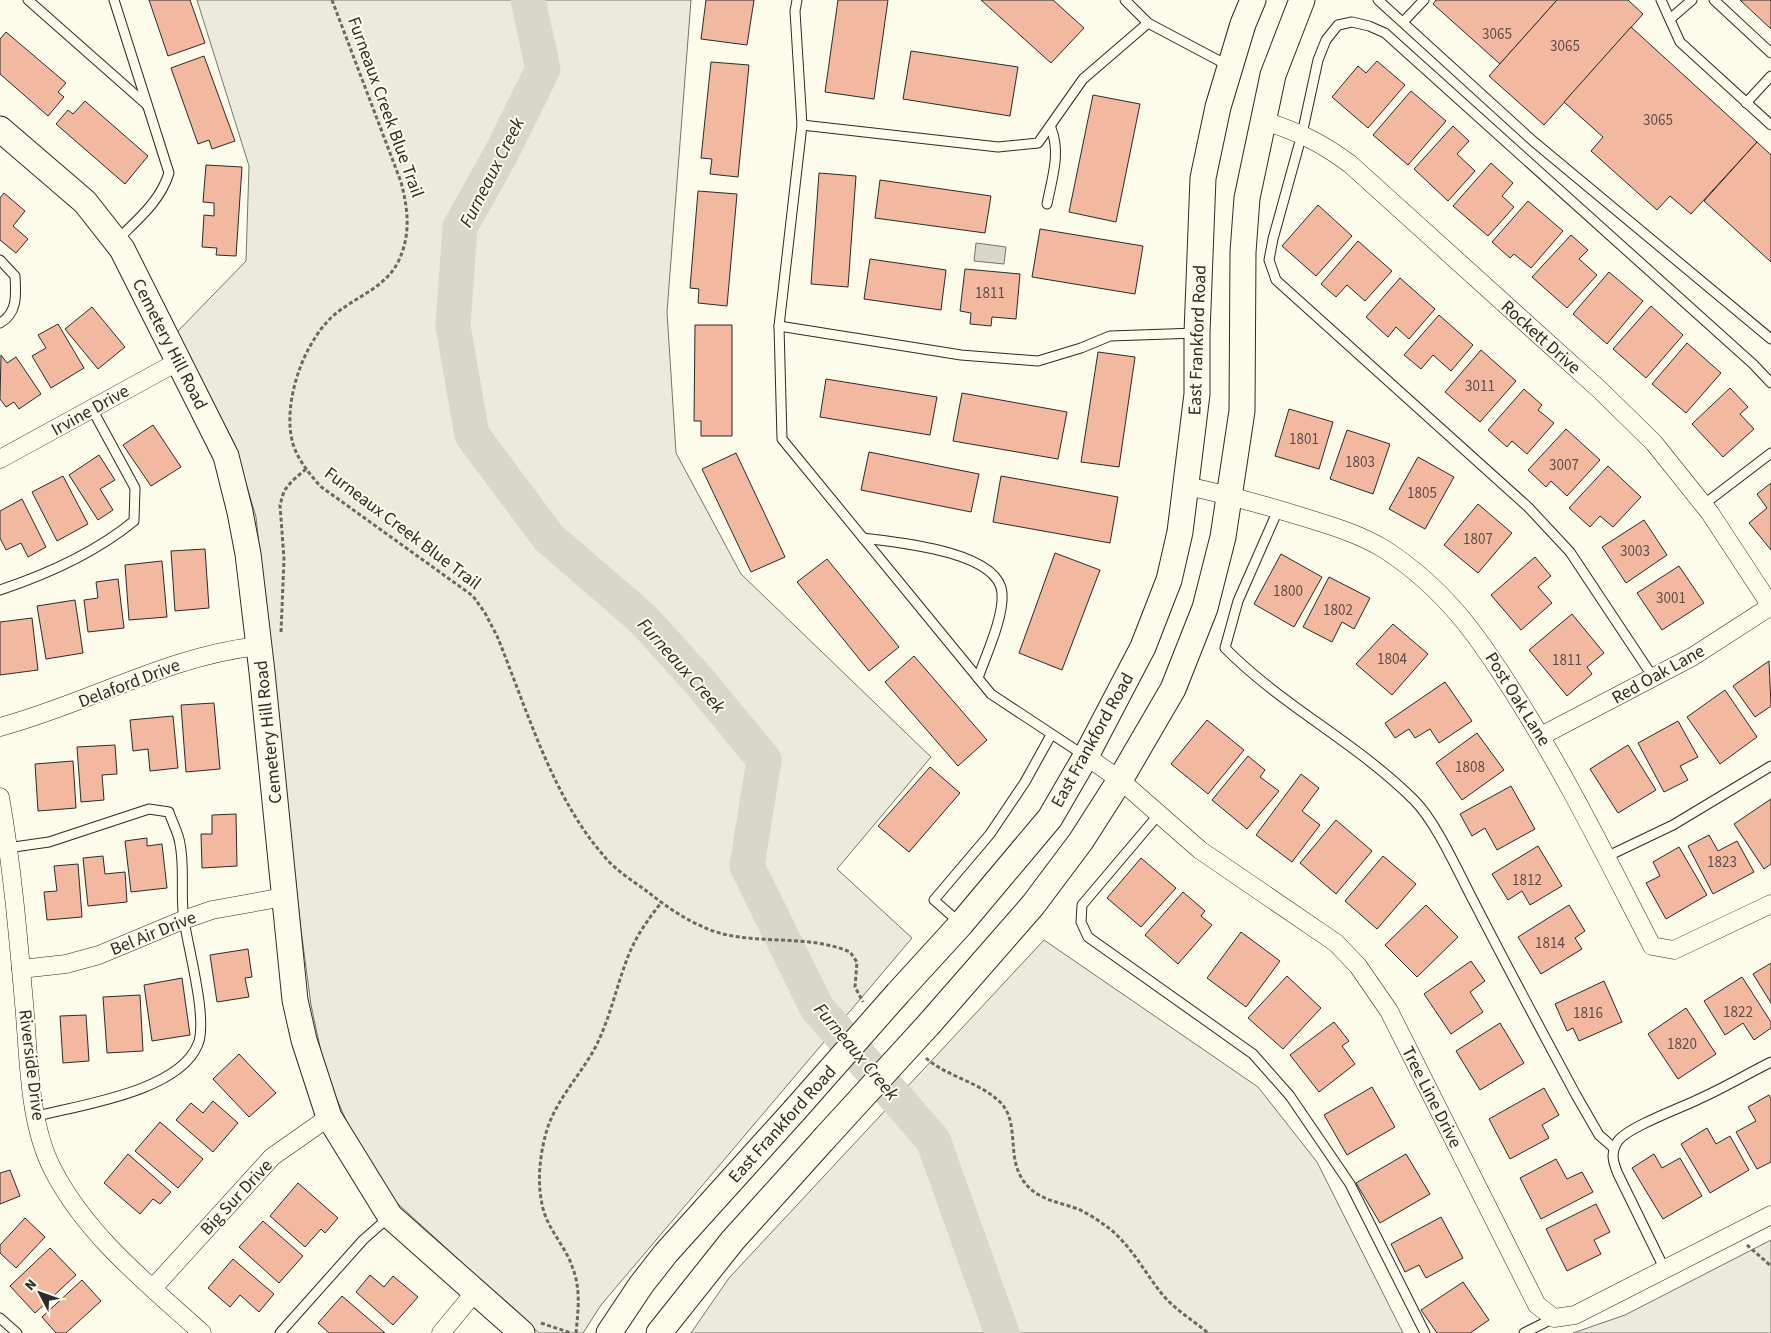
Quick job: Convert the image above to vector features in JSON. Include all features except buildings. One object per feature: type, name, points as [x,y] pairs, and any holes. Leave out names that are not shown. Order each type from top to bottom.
[{"type":"main road","name":"East Frankford Road","points":[[609,1333],[666,1253],[961,924],[1050,818],[1086,756],[1143,647],[1169,580],[1180,532],[1186,486],[1197,394],[1196,333],[1204,178],[1218,107],[1253,0]]},
{"type":"main road","points":[[659,1333],[733,1240],[930,1023],[1033,905],[1081,842],[1173,689],[1205,608],[1223,537],[1242,411],[1243,252],[1247,198],[1273,74],[1302,0]]},
{"type":"main road","name":"Cemetery Hill Road","points":[[1,131],[85,202],[116,241],[226,456],[245,537],[259,646],[298,1016],[329,1117],[390,1216],[475,1292],[530,1327]]},
{"type":"street","name":"Rockett Drive","points":[[1262,120],[1302,134],[1323,144],[1350,164],[1601,391],[1654,443],[1703,505],[1771,606]]},
{"type":"street","name":"Irvine Drive","points":[[0,459],[179,361]]},
{"type":"street","name":"Post Oak Lane","points":[[1186,486],[1230,495],[1332,526],[1382,548],[1419,576],[1452,605],[1482,641],[1552,753],[1652,946],[1674,950],[1771,904]]},
{"type":"street","name":"Red Oak Lane","points":[[1541,736],[1692,657],[1771,606]]},
{"type":"street","name":"Delaford Drive","points":[[0,726],[75,704],[197,657],[226,649],[259,646]]},
{"type":"street","name":"Tree Line Drive","points":[[1086,756],[1120,780],[1200,850],[1336,943],[1358,966],[1389,1011],[1537,1305],[1554,1318]]},
{"type":"street","name":"Riverside Drive","points":[[0,797],[8,848],[33,1099],[42,1141],[52,1168],[71,1200],[108,1246],[202,1333]]},
{"type":"street","name":"Bel Air Drive","points":[[21,970],[66,964],[100,955],[183,920],[212,910],[284,897]]},
{"type":"street","name":"Big Sur Drive","points":[[152,1288],[272,1157],[329,1117]]},
{"type":"street","points":[[1554,1318],[1575,1314],[1771,1216]]},
{"type":"street","points":[[441,1333],[475,1292]]},
{"type":"lane","points":[[28,0],[148,106]]},
{"type":"lane","points":[[114,0],[168,173],[165,186],[154,204],[116,241]]},
{"type":"lane","points":[[797,0],[794,12],[802,124],[779,326],[782,439],[991,694],[1051,735],[1086,756]]},
{"type":"lane","points":[[1124,0],[1148,23],[1230,67]]},
{"type":"lane","points":[[1378,0],[1389,4],[1403,22],[1533,141],[1771,339]]},
{"type":"lane","points":[[1403,22],[1424,0]]},
{"type":"lane","points":[[1661,0],[1680,42],[1771,125]]},
{"type":"lane","points":[[1670,19],[1692,0]]},
{"type":"lane","points":[[1714,0],[1771,53]]},
{"type":"lane","points":[[1653,677],[1570,552],[1528,507],[1276,280],[1269,260],[1272,239],[1302,134],[1318,60],[1326,40],[1338,25],[1352,22],[1369,26],[1385,33],[1753,364],[1771,383]]},
{"type":"lane","points":[[802,124],[998,147],[1038,143],[1051,128],[1083,79],[1148,23]]},
{"type":"lane","points":[[1746,103],[1771,76]]},
{"type":"lane","points":[[1047,204],[1057,152],[1056,141],[1051,128]]},
{"type":"lane","points":[[0,260],[16,276],[16,304],[4,321],[0,323]]},
{"type":"lane","points":[[779,326],[960,355],[1038,362],[1110,336],[1196,333]]},
{"type":"lane","points":[[0,590],[38,577],[68,563],[111,540],[134,521],[135,488],[92,409]]},
{"type":"lane","points":[[1703,505],[1771,453]]},
{"type":"lane","points":[[1278,510],[1238,601],[1225,648],[1255,678],[1358,752],[1415,801],[1444,844],[1576,1095],[1599,1135],[1614,1148]]},
{"type":"lane","points":[[863,538],[900,542],[968,559],[993,573],[1002,592],[1000,612],[978,678]]},
{"type":"lane","points":[[961,924],[934,900],[990,834],[1025,782],[1051,735]]},
{"type":"lane","points":[[1606,857],[1673,825],[1771,766]]},
{"type":"lane","points":[[8,848],[49,842],[149,809],[168,812],[180,844],[183,920],[200,1010],[199,1044],[186,1063],[167,1076],[136,1092],[37,1116]]},
{"type":"lane","points":[[1159,814],[1082,904],[1081,922],[1088,937],[1253,1054],[1290,1096],[1350,1184],[1425,1333]]},
{"type":"lane","points":[[1665,1270],[1618,1174],[1612,1158],[1614,1148],[1619,1139],[1636,1129],[1700,1099],[1771,1062]]},
{"type":"lane","points":[[280,1333],[363,1240],[390,1216]]},
{"type":"lane","points":[[0,1318],[17,1333]]},
{"type":"lane","points":[[1524,1333],[1554,1318]]},
{"type":"path","name":"Furneaux Creek Blue Trail","points":[[332,0],[401,182],[408,210],[407,226],[399,261],[383,282],[339,311],[318,332],[303,362],[290,401],[290,422],[293,445],[306,470],[325,490],[473,596],[485,612],[497,636],[567,805],[585,833],[605,858],[661,903],[707,928],[724,934],[746,937],[825,944],[850,952],[857,962],[855,987],[864,1003]]},
{"type":"path","points":[[281,636],[284,559],[280,505],[288,486],[306,470]]},
{"type":"path","points":[[576,1333],[578,1288],[573,1268],[552,1231],[542,1206],[539,1182],[541,1156],[552,1116],[596,1046],[606,1023],[629,954],[644,924],[661,903]]},
{"type":"path","points":[[921,1054],[935,1066],[986,1090],[1002,1104],[1011,1122],[1014,1163],[1025,1184],[1043,1198],[1079,1210],[1111,1230],[1129,1248],[1162,1295],[1179,1312],[1208,1333]]},
{"type":"path","points":[[1739,1232],[1750,1250],[1771,1266]]},
{"type":"path","points":[[530,1327],[571,1333]]},
{"type":"shaded area","points":[[197,0],[691,0],[667,312],[676,453],[741,574],[931,757],[837,869],[912,938],[601,1305],[583,1333],[539,1333],[397,1203],[356,1142],[326,1075],[311,1005],[301,930],[256,517],[234,443],[177,332],[246,261],[249,166]]},
{"type":"shaded area","points":[[976,243],[1006,247],[1004,264],[974,261]]},
{"type":"shaded area","points":[[1044,940],[1258,1087],[1317,1162],[1403,1333],[691,1333],[729,1278]]},
{"type":"shaded area","points":[[1771,1240],[1771,1333],[1573,1333],[1625,1315]]},
{"type":"waterway","name":"Furneaux Creek","points":[[528,0],[543,69],[501,154],[460,227],[453,326],[472,435],[549,538],[643,619],[700,682],[764,760],[747,866],[817,1008],[933,1140],[1002,1333]]}]
